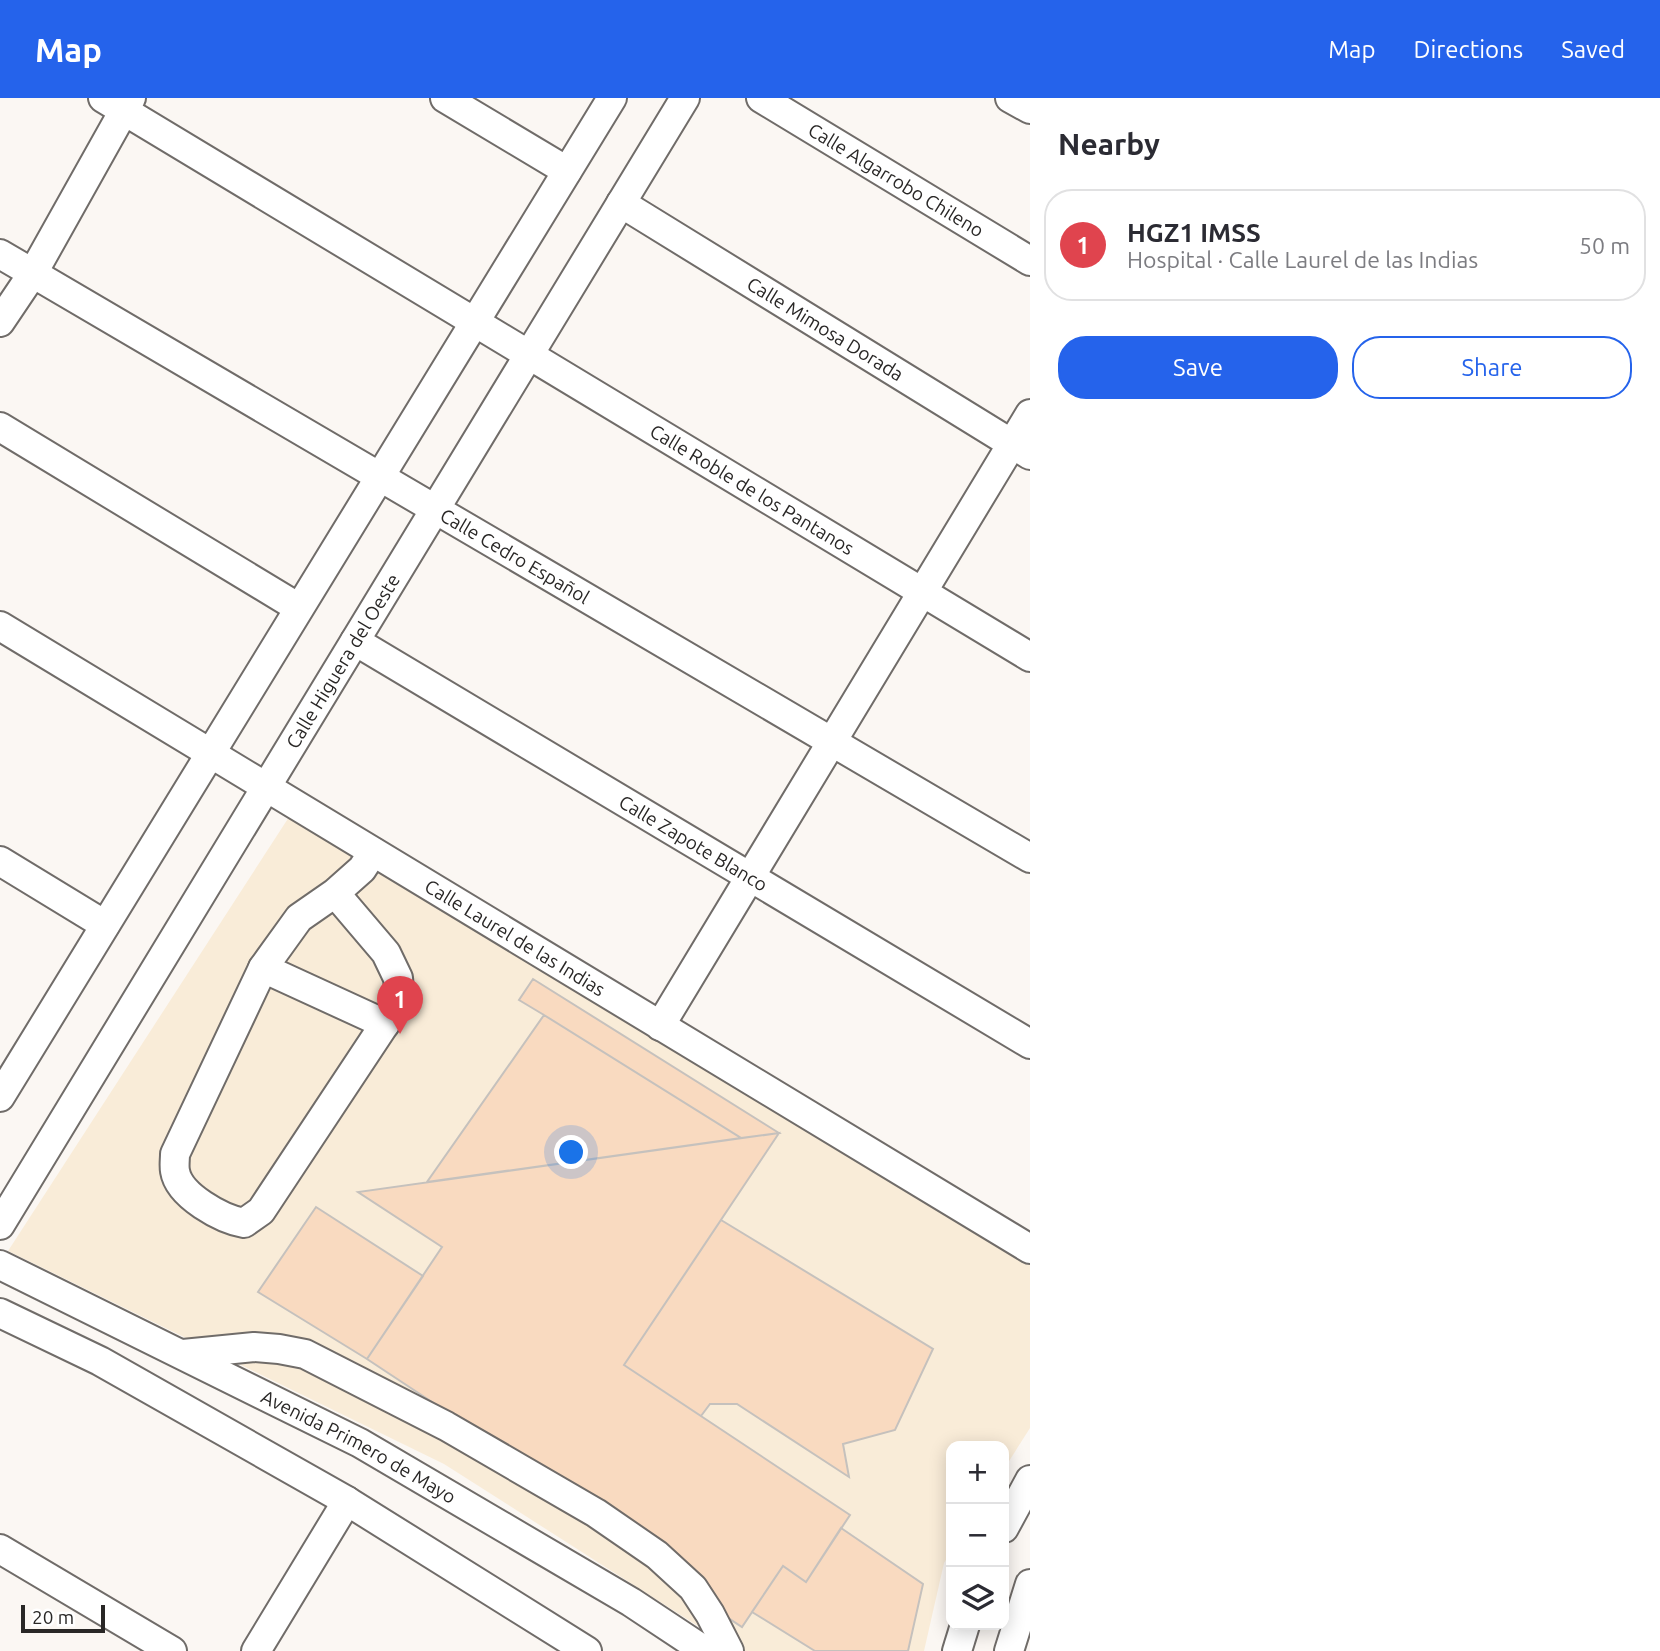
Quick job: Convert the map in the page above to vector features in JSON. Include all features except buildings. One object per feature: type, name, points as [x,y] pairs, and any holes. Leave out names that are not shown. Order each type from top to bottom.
[{"type":"street","points":[[444,98],[567,171]]},
{"type":"street","points":[[0,1096],[612,98]]},
{"type":"street","name":"Calle Higuera del Oeste","points":[[0,1225],[685,98]]},
{"type":"street","name":"Calle Algarrobo Chileno","points":[[761,98],[1030,261]]},
{"type":"street","points":[[1010,98],[1030,109]]},
{"type":"street","points":[[0,322],[33,273],[119,102]]},
{"type":"street","name":"Calle Roble de los Pantanos","points":[[119,102],[475,322],[1030,657]]},
{"type":"street","name":"Calle Mimosa Dorada","points":[[621,203],[1021,450]]},
{"type":"street","name":"Calle Cedro Español","points":[[0,254],[1030,858]]},
{"type":"street","points":[[660,1026],[752,878],[922,592],[1021,450],[1030,414]]},
{"type":"street","points":[[0,427],[299,608]]},
{"type":"street","name":"Calle Laurel de las Indias","points":[[0,626],[1030,1249]]},
{"type":"street","name":"Calle Zapote Blanco","points":[[355,641],[1030,1044]]},
{"type":"street","points":[[335,893],[386,953],[398,978],[400,1001],[261,1211],[244,1223],[225,1219],[185,1191],[175,1173],[175,1154],[263,968],[299,918],[335,893],[362,869],[373,852]]},
{"type":"street","points":[[0,861],[105,925]]},
{"type":"street","points":[[263,968],[385,1024]]},
{"type":"street","name":"Avenida Primero de Mayo","points":[[0,1265],[360,1443],[631,1602],[705,1651]]},
{"type":"street","points":[[0,1313],[100,1361],[347,1501],[587,1651]]},
{"type":"street","points":[[100,1361],[122,1324]]},
{"type":"street","points":[[183,1354],[254,1347],[305,1354],[446,1426],[596,1513],[657,1555],[693,1588],[729,1651]]},
{"type":"street","points":[[1009,1519],[1030,1480]]},
{"type":"street","points":[[256,1651],[347,1501]]},
{"type":"street","points":[[0,1549],[172,1651]]},
{"type":"street","points":[[1009,1651],[1024,1622],[1030,1584]]},
{"type":"street","points":[[957,1651],[963,1630]]},
{"type":"shaded area","points":[[289,817],[1030,1261],[1030,1428],[1009,1461],[1009,1441],[946,1441],[946,1560],[924,1651],[737,1651],[444,1464],[8,1251]]},
{"type":"place","name":"HGZ1 IMSS","points":[[400,1034]]}]
